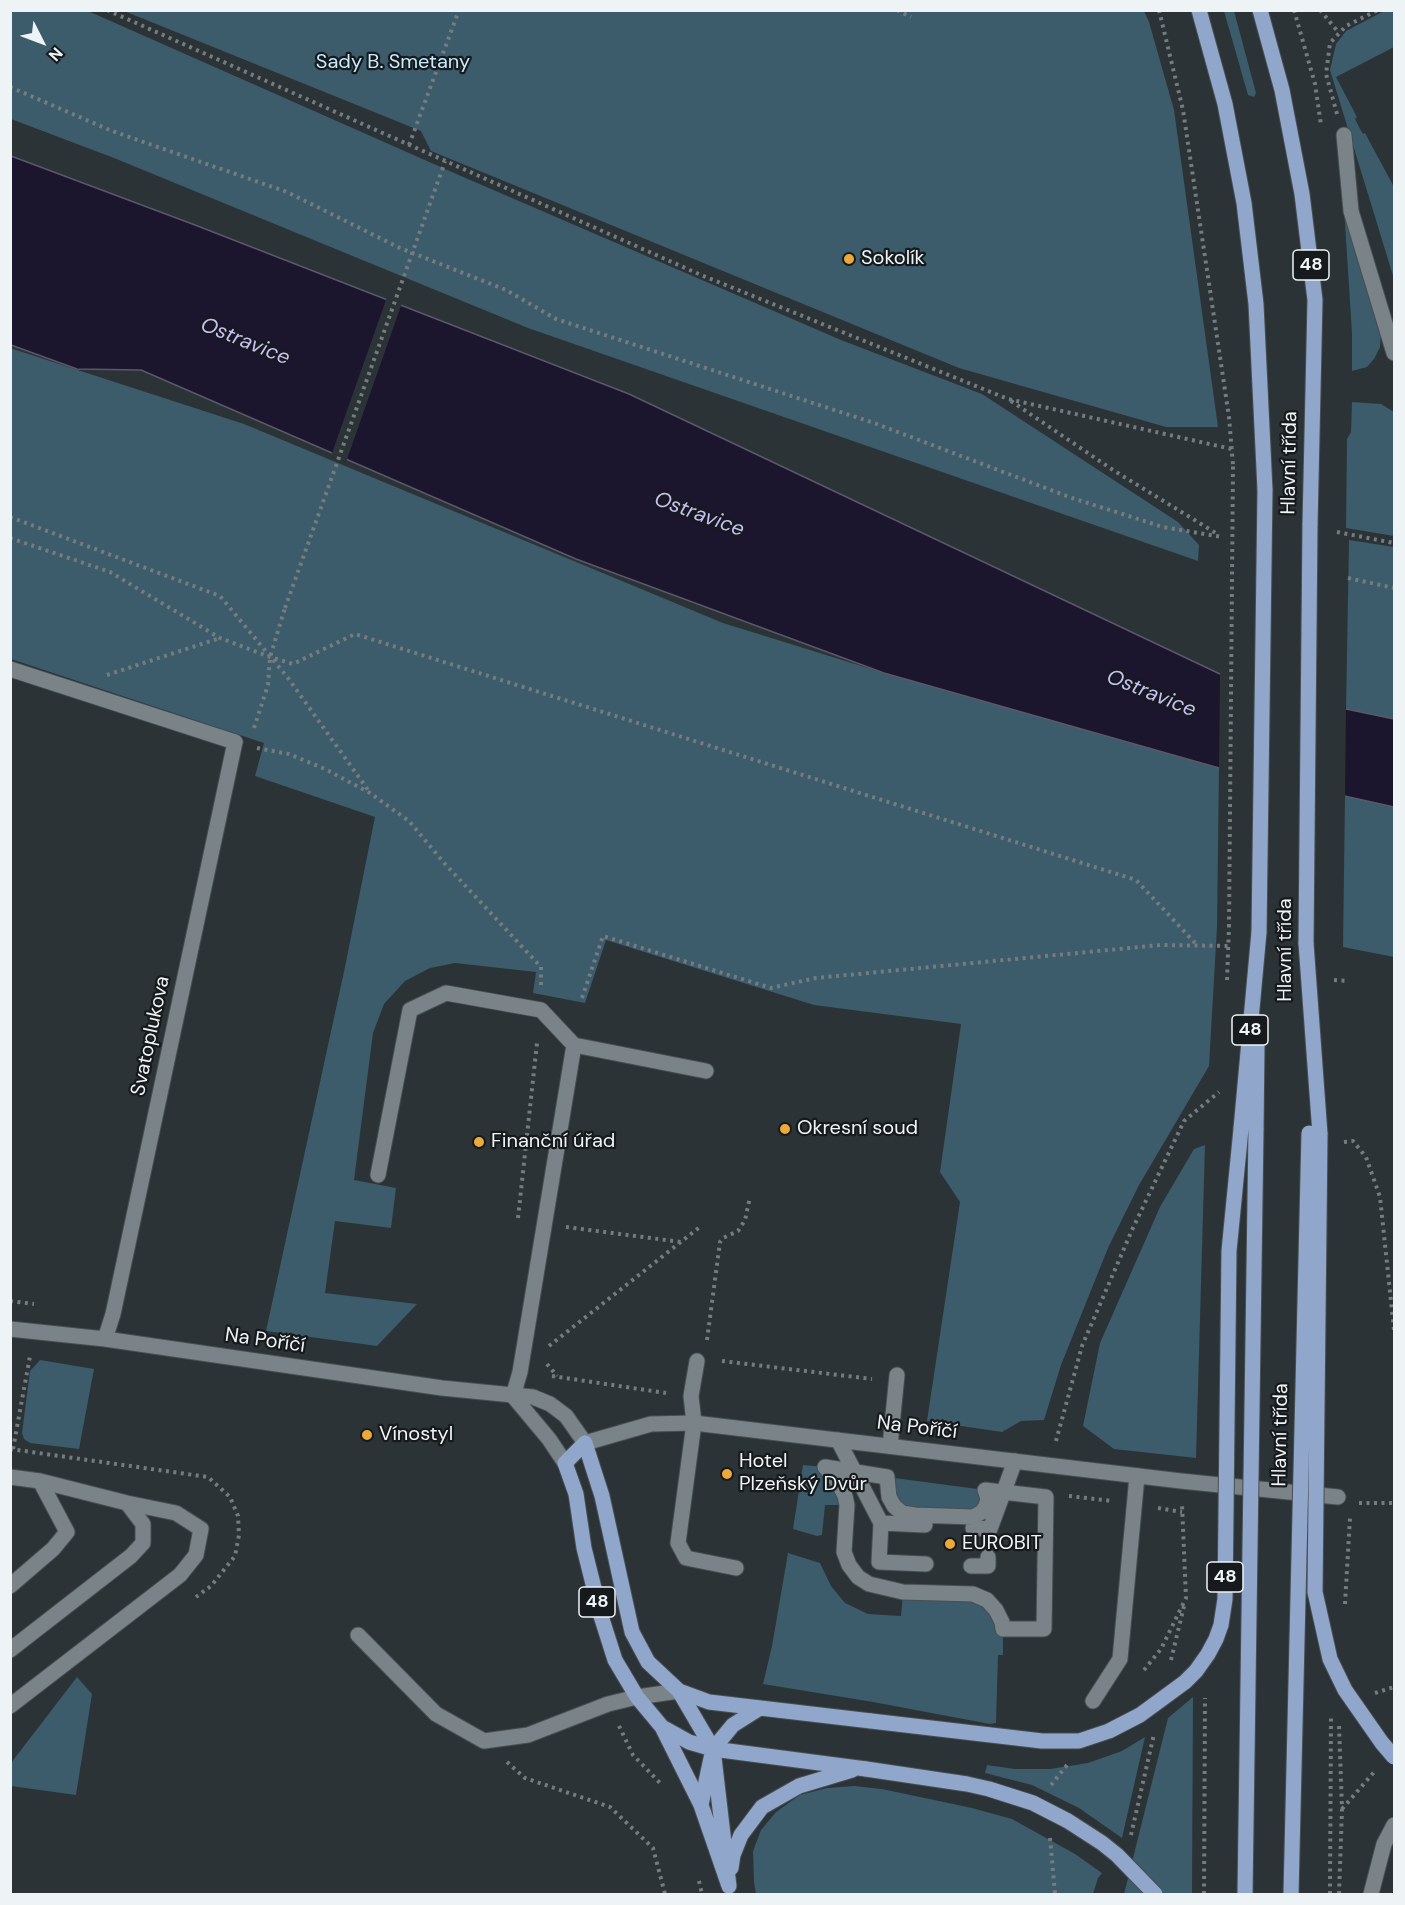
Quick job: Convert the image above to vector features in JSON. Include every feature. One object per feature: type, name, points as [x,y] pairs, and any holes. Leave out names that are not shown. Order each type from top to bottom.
[{"type":"main road","name":"Hlavní třída","points":[[1199,10],[1225,104],[1244,203],[1256,304],[1265,490],[1259,932],[1249,1130]]},
{"type":"main road","name":"Hlavní třída","points":[[1260,10],[1282,90],[1302,194],[1315,300],[1310,525],[1306,943],[1314,1134],[1291,1894]]},
{"type":"main road","name":"48","points":[[585,1443],[602,1496],[632,1632],[648,1662],[679,1691],[709,1702],[1042,1741],[1078,1741],[1109,1731],[1140,1715],[1185,1682],[1208,1654],[1221,1625],[1225,1599],[1229,1251],[1249,1130]]},
{"type":"main road","name":"48","points":[[1245,1894],[1249,1130]]},
{"type":"main road","name":"48","points":[[1314,1134],[1315,1592],[1330,1659],[1345,1689],[1382,1743],[1395,1757]]},
{"type":"main road","points":[[565,1463],[585,1443]]},
{"type":"main road","name":"48","points":[[565,1463],[576,1494],[584,1548],[615,1660],[637,1697],[662,1727],[700,1805],[730,1890]]},
{"type":"main road","points":[[679,1691],[713,1749],[730,1890]]},
{"type":"main road","points":[[700,1805],[713,1749],[733,1725],[760,1708]]},
{"type":"main road","name":"48","points":[[662,1727],[689,1742],[713,1749],[958,1782],[1033,1803],[1094,1837],[1117,1855],[1155,1894]]},
{"type":"main road","name":"48","points":[[730,1890],[736,1845],[747,1824],[762,1807],[799,1786],[863,1769]]},
{"type":"street","points":[[1344,135],[1351,211],[1395,353]]},
{"type":"street","points":[[10,669],[242,744]]},
{"type":"street","name":"Svatoplukova","points":[[105,1338],[242,744]]},
{"type":"street","points":[[378,1175],[410,1010],[446,993],[541,1010],[574,1045],[706,1071]]},
{"type":"street","points":[[565,1463],[549,1439],[513,1396],[520,1372],[574,1045]]},
{"type":"street","name":"Na Poříčí","points":[[10,1329],[105,1338],[442,1388],[533,1397],[550,1404],[566,1416],[585,1443],[651,1424],[694,1423],[1137,1476],[1338,1497]]},
{"type":"street","points":[[704,1360],[691,1396],[694,1423],[678,1543],[686,1558],[736,1568]]},
{"type":"street","points":[[890,1446],[897,1378]]},
{"type":"street","points":[[838,1440],[881,1523],[879,1562],[926,1564]]},
{"type":"street","points":[[973,1528],[990,1532],[1015,1461]]},
{"type":"street","points":[[825,1467],[887,1476],[889,1497],[894,1506],[902,1513],[915,1515],[973,1517],[982,1512],[986,1506],[988,1499],[985,1490],[1003,1492],[1046,1497],[1044,1629],[1004,1629],[996,1610],[987,1600],[973,1594],[903,1592],[869,1584],[858,1577],[849,1565],[844,1552],[847,1505],[845,1496],[838,1482],[825,1467]]},
{"type":"street","points":[[1093,1701],[1120,1659],[1137,1476]]},
{"type":"street","points":[[10,1477],[40,1481],[176,1513],[201,1529],[196,1554],[180,1575],[10,1706]]},
{"type":"street","points":[[10,1586],[53,1549],[67,1532],[40,1481]]},
{"type":"street","points":[[10,1650],[124,1562],[143,1543],[143,1524],[127,1503]]},
{"type":"street","points":[[881,1523],[928,1526]]},
{"type":"street","points":[[971,1566],[988,1566],[988,1557]]},
{"type":"street","points":[[358,1635],[436,1714],[484,1741],[528,1735],[608,1704],[679,1691]]},
{"type":"street","points":[[1371,1894],[1384,1844],[1395,1825]]},
{"type":"path","points":[[107,10],[701,275],[1008,399],[1232,449]]},
{"type":"path","points":[[409,145],[459,10]]},
{"type":"path","points":[[897,10],[911,17]]},
{"type":"path","points":[[582,998],[603,936],[771,988],[816,978],[1161,945],[1229,946],[1232,449],[1183,110],[1160,10]]},
{"type":"path","points":[[1320,10],[1339,33]]},
{"type":"path","points":[[10,87],[112,131],[287,192],[400,248],[506,290],[556,319],[874,423],[1084,502],[1163,528],[1222,537],[1113,470],[1008,399]]},
{"type":"path","points":[[251,736],[268,685],[270,657],[285,608],[445,161]]},
{"type":"path","points":[[10,517],[220,596],[270,657],[370,793]]},
{"type":"path","points":[[1336,532],[1395,543]]},
{"type":"path","points":[[10,538],[110,572],[219,638],[293,664],[356,634],[1136,880],[1197,945]]},
{"type":"path","points":[[1348,578],[1395,588]]},
{"type":"path","points":[[69,687],[219,638]]},
{"type":"path","points":[[242,744],[290,754],[326,769],[370,793],[409,821],[445,864],[541,967],[541,1010],[517,1229]]},
{"type":"path","points":[[1334,980],[1349,981]]},
{"type":"path","points":[[1052,1466],[1056,1441],[1082,1346],[1132,1230],[1184,1121],[1222,1089]]},
{"type":"path","points":[[1336,1142],[1353,1141],[1366,1157],[1380,1197],[1395,1330]]},
{"type":"path","points":[[707,1340],[720,1242],[723,1238],[738,1231],[745,1220],[750,1197]]},
{"type":"path","points":[[558,1377],[547,1364],[549,1346],[701,1226]]},
{"type":"path","points":[[566,1227],[682,1242]]},
{"type":"path","points":[[14,1442],[31,1353],[21,1352]]},
{"type":"path","points":[[704,1360],[897,1378]]},
{"type":"path","points":[[1338,1497],[1351,1503],[1395,1503]]},
{"type":"path","points":[[1170,1666],[1186,1598]]},
{"type":"path","points":[[608,1704],[633,1755],[663,1786]]},
{"type":"path","points":[[1130,1838],[1157,1723]]},
{"type":"path","points":[[484,1741],[525,1778],[609,1807],[653,1848],[664,1894]]},
{"type":"path","points":[[1342,1809],[1380,1766]]},
{"type":"path","points":[[697,1872],[702,1894]]},
{"type":"green space","points":[[10,11],[88,11],[461,176],[841,340],[982,394],[1178,522],[1199,545],[1198,561],[528,328],[114,158],[11,119]]},
{"type":"green space","name":"Sokolík","points":[[124,11],[1144,11],[1174,110],[1218,427],[1166,427],[959,368],[431,151],[421,131]]},
{"type":"green space","points":[[1224,11],[1234,11],[1256,93],[1254,97],[1248,95]]},
{"type":"green space","points":[[1384,11],[1394,12],[1394,47],[1336,77],[1357,117],[1355,119],[1359,127],[1363,134],[1365,133],[1394,187],[1394,279],[1330,70],[1336,44],[1346,31]]},
{"type":"green space","points":[[1344,208],[1381,332],[1380,347],[1374,359],[1367,367],[1352,371],[1352,333]]},
{"type":"green space","points":[[10,348],[244,424],[723,623],[884,673],[1219,768],[1217,927],[1209,1066],[1139,1185],[1108,1248],[1061,1365],[1044,1420],[1021,1421],[1002,1432],[927,1421],[960,1202],[940,1172],[961,1024],[814,1005],[606,940],[585,1003],[533,993],[536,972],[455,963],[430,968],[405,981],[384,1004],[373,1033],[354,1180],[396,1188],[391,1228],[335,1221],[325,1293],[417,1304],[377,1346],[266,1331],[375,817],[255,776],[264,743],[11,659]]},
{"type":"green space","points":[[1352,402],[1381,404],[1394,412],[1394,536],[1346,528],[1347,439],[1351,432]]},
{"type":"green space","points":[[1349,540],[1394,547],[1394,719],[1346,709]]},
{"type":"green space","points":[[1345,796],[1394,807],[1394,957],[1343,947]]},
{"type":"green space","points":[[1205,1145],[1196,1458],[1114,1449],[1083,1426],[1100,1343],[1160,1207],[1194,1149]]},
{"type":"green space","points":[[40,1360],[94,1369],[79,1449],[30,1443],[24,1439],[22,1433],[30,1371]]},
{"type":"green space","points":[[803,1465],[825,1467],[847,1505],[825,1505],[822,1535],[817,1536],[793,1529]]},
{"type":"green space","points":[[887,1477],[985,1490],[982,1512],[902,1513]]},
{"type":"green space","points":[[788,1553],[820,1563],[831,1586],[845,1603],[868,1614],[901,1616],[903,1592],[973,1594],[1003,1629],[1003,1655],[998,1655],[996,1723],[990,1724],[763,1684]]},
{"type":"green space","points":[[77,1677],[92,1694],[76,1795],[11,1786],[11,1763]]},
{"type":"green space","points":[[1193,1697],[1192,1894],[1124,1894],[1168,1718]]},
{"type":"green space","points":[[1145,1737],[1122,1838],[1079,1808],[1032,1785],[985,1773],[987,1765],[1015,1769],[1050,1769],[1088,1763],[1122,1751]]},
{"type":"green space","points":[[854,1786],[882,1789],[1012,1819],[1075,1854],[1102,1873],[1093,1894],[756,1894],[753,1851],[761,1830],[776,1812],[800,1795],[827,1788]]},
{"type":"water","name":"Ostravice","points":[[11,156],[629,394],[1220,674],[1346,709],[1394,719],[1394,807],[1219,768],[884,673],[576,559],[141,370],[77,369],[11,345]]},
{"type":"pier","points":[[387,297],[402,303],[346,462],[331,456]]},
{"type":"pier","points":[[1220,671],[1346,706],[1345,799],[1219,771]]},
{"type":"place","name":"Sokolík","points":[[849,259]]},
{"type":"place","name":"Okresní soud","points":[[785,1129]]},
{"type":"place","name":"Finanční úřad","points":[[479,1142]]},
{"type":"place","name":"Vínostyl","points":[[367,1435]]},
{"type":"place","name":"Hotel Plzeňský Dvůr","points":[[727,1474]]},
{"type":"place","name":"EUROBIT","points":[[950,1544]]},
{"type":"park label","name":"Sady B. Smetany","points":[[393,63]]}]
